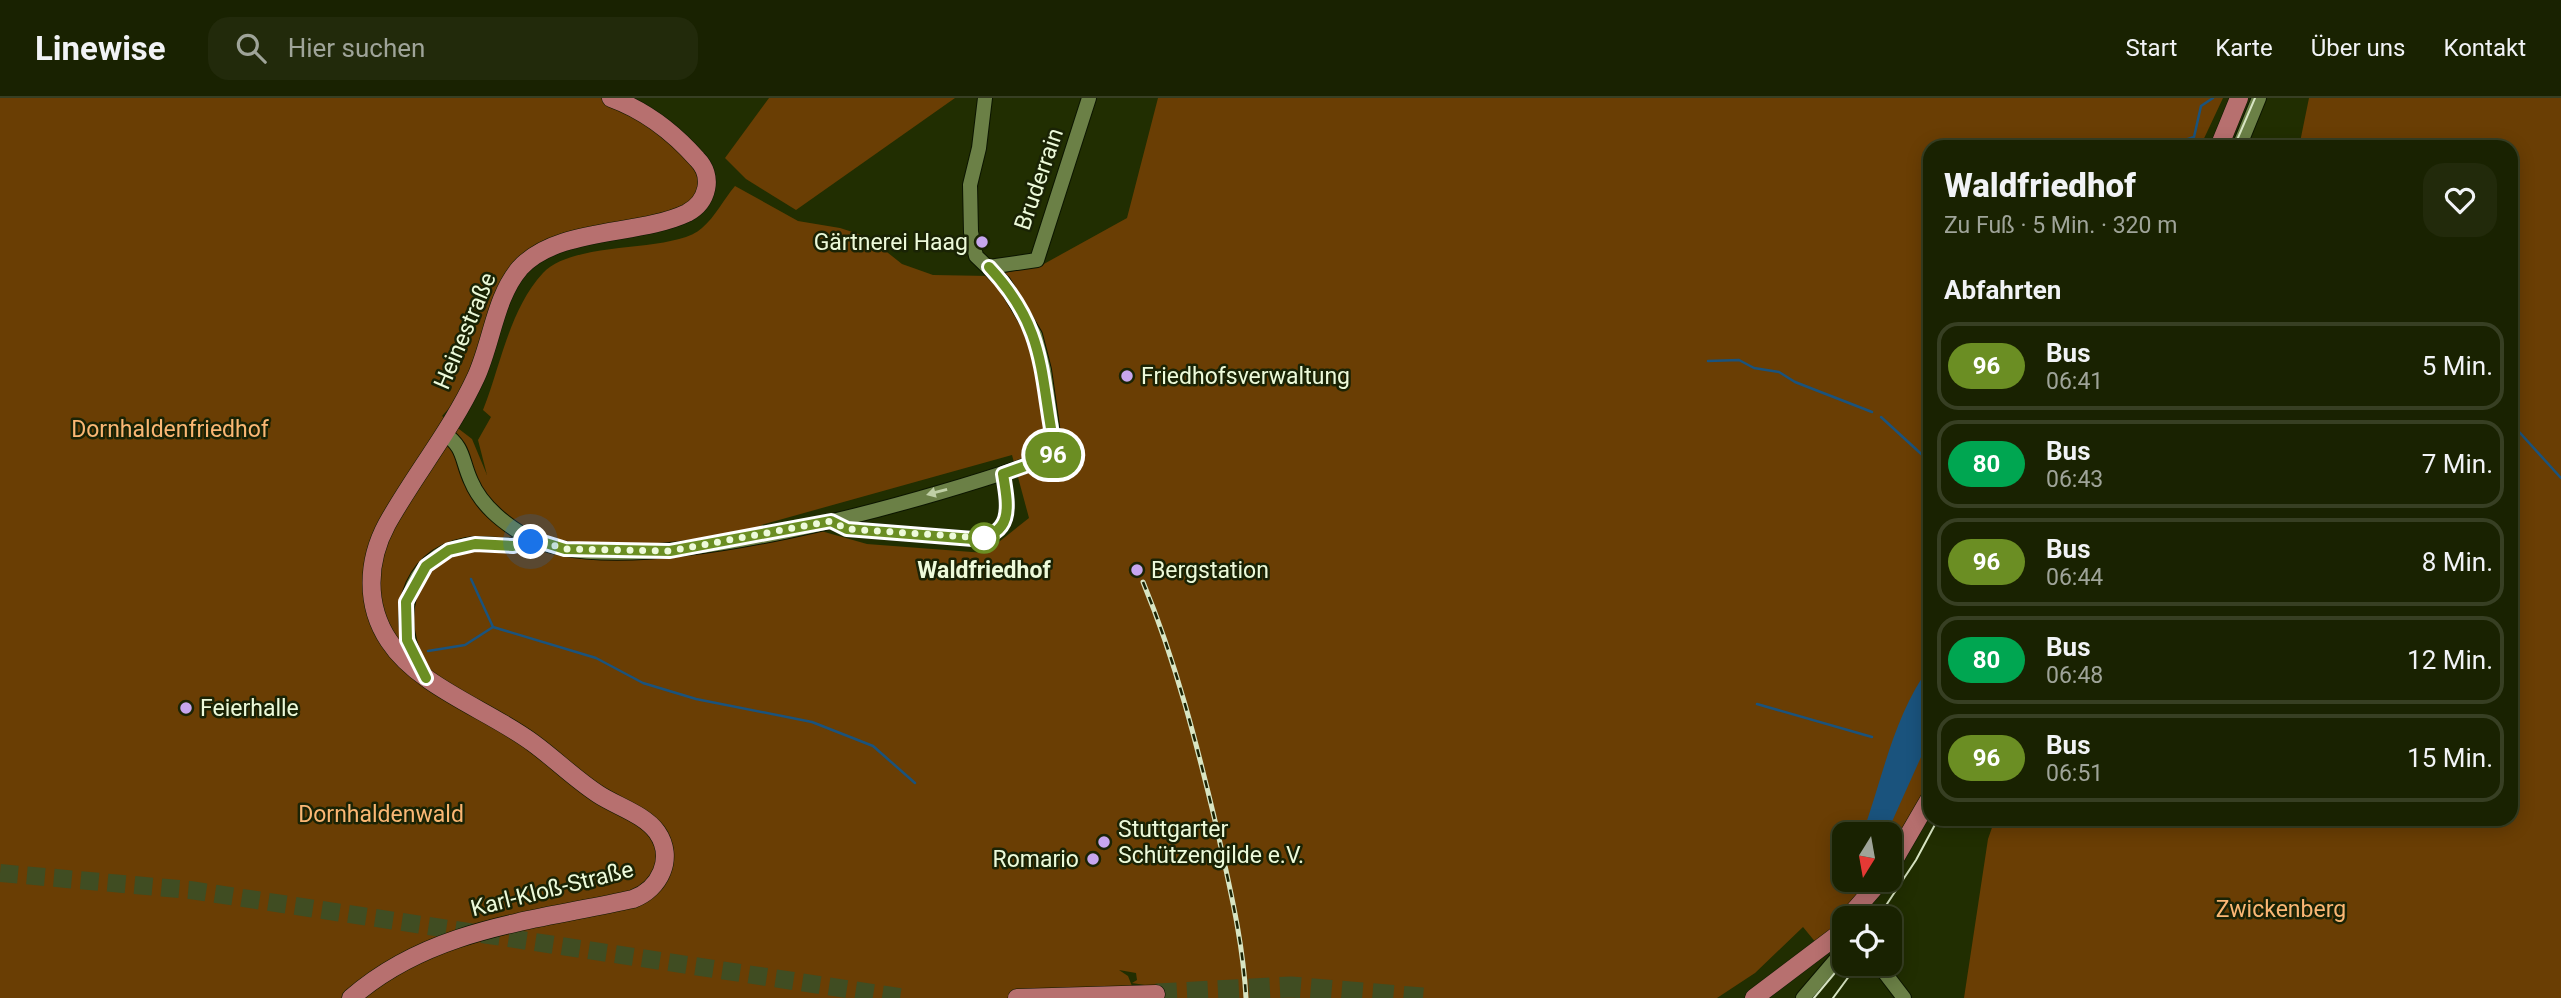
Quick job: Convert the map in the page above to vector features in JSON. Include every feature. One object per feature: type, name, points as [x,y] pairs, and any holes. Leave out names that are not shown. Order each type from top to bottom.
[{"type":"main road","name":"Heinestraße","points":[[426,678],[402,658],[384,634],[373,606],[371,576],[374,556],[385,528],[476,376],[508,288],[526,262],[566,243],[680,215],[698,205],[705,194],[706,172],[698,159],[646,114],[611,98]]},
{"type":"main road","points":[[2214,140],[2231,98]]},
{"type":"main road","points":[[2230,140],[2239,98]]},
{"type":"main road","name":"Karl-Kloß-Straße","points":[[351,998],[383,972],[436,947],[529,918],[640,897],[654,886],[664,866],[663,844],[649,823],[595,792],[497,719],[426,678]]},
{"type":"main road","points":[[1902,846],[1923,809]]},
{"type":"main road","points":[[1902,858],[1923,824]]},
{"type":"main road","points":[[1858,906],[1870,892]]},
{"type":"main road","points":[[1868,906],[1879,892]]},
{"type":"main road","points":[[1754,998],[1832,949]]},
{"type":"main road","points":[[1017,998],[1149,995]]},
{"type":"street","points":[[444,433],[460,445],[466,470],[482,501],[496,515],[536,540],[565,549],[670,551],[831,521],[1003,474],[1056,455],[1044,370],[1035,335],[1019,304],[989,267],[976,256],[969,208],[970,185],[985,112],[985,98]]},
{"type":"street","name":"Bruderrain","points":[[989,267],[1037,260],[1089,98]]},
{"type":"street","points":[[2231,140],[2259,98]]},
{"type":"street","points":[[831,521],[847,529],[973,539],[990,536],[1004,522],[1009,508],[1003,474]]},
{"type":"street","points":[[426,678],[411,653],[405,629],[406,602],[419,574],[440,554],[457,547],[475,544],[513,546],[536,540]]},
{"type":"street","points":[[1802,998],[1832,953]]},
{"type":"street","points":[[1887,976],[1904,998]]},
{"type":"green space","points":[[0,98],[611,98],[703,166],[698,205],[526,263],[480,374],[442,416],[472,439],[487,475],[478,440],[491,417],[483,410],[514,321],[531,288],[543,273],[558,262],[577,255],[688,236],[707,224],[735,186],[798,221],[840,228],[868,237],[902,264],[933,275],[990,276],[1042,265],[1127,218],[1158,98],[2223,98],[2203,140],[1923,140],[1923,793],[1902,831],[1902,822],[1832,822],[1832,892],[1861,892],[1850,906],[1832,906],[1832,930],[1817,944],[1803,927],[1755,973],[1717,998],[1158,998],[1151,986],[1132,983],[1137,980],[1136,973],[1119,970],[1128,976],[1132,986],[1047,993],[1046,988],[1029,989],[1014,998],[0,998]],"holes":[[[1012,455],[1029,518],[985,553],[867,544],[821,531],[772,536],[761,525]]]},
{"type":"green space","points":[[769,98],[955,98],[796,210],[746,179],[725,158]]},
{"type":"green space","name":"Zwickenberg","points":[[2309,98],[2561,98],[2561,998],[1964,998],[1988,839],[1993,826],[2518,826],[2518,140],[2300,140]]},
{"type":"water","points":[[1923,677],[1923,753],[1892,822],[1866,822],[1890,748],[1907,706]]},
{"type":"waterway","points":[[2185,140],[2194,137],[2201,106],[2213,98]]},
{"type":"waterway","points":[[1708,361],[1739,360],[1754,368],[1779,372],[1795,382],[1872,412]]},
{"type":"waterway","points":[[1881,417],[1923,456]]},
{"type":"waterway","points":[[2518,431],[2561,478]]},
{"type":"waterway","points":[[471,579],[493,627],[596,658],[643,683],[696,699],[812,722],[873,746],[915,783]]},
{"type":"waterway","points":[[428,651],[465,645],[493,627]]},
{"type":"waterway","points":[[1757,704],[1872,737]]},
{"type":"tunnel","points":[[0,873],[190,890],[906,998]]},
{"type":"tunnel","points":[[1156,994],[1291,987],[1423,998]]},
{"type":"tram line","points":[[2237,140],[2255,98]]},
{"type":"tram line","points":[[1886,906],[1934,826]]},
{"type":"tram line","points":[[1814,998],[1832,976]]},
{"type":"tram line","points":[[1833,998],[1849,976]]},
{"type":"railway","points":[[1143,582],[1176,673],[1217,829],[1235,913],[1246,998]]},
{"type":"bus line","name":"96","points":[[426,678],[411,653],[407,640],[404,620],[406,602],[413,584],[426,566],[440,554],[457,547],[475,544],[513,546],[536,540],[565,549],[670,551],[831,521],[847,529],[973,539],[990,536],[1004,522],[1009,508],[1003,474],[1056,455],[1044,370],[1035,335],[1019,304],[989,267]]},
{"type":"place","name":"Gärtnerei Haag","points":[[982,242]]},
{"type":"place","name":"Friedhofsverwaltung","points":[[1127,376]]},
{"type":"place","name":"Waldfriedhof","points":[[984,538]]},
{"type":"place","name":"Bergstation","points":[[1137,570]]},
{"type":"place","name":"Feierhalle","points":[[186,708]]},
{"type":"place","name":"Stuttgarter Schützengilde e.V.","points":[[1104,842]]},
{"type":"place","name":"Romario","points":[[1093,859]]},
{"type":"route","points":[[531,542],[536,540],[565,549],[670,551],[831,521],[847,529],[984,538]]},
{"type":"park label","name":"Dornhaldenfriedhof","points":[[170,429]]},
{"type":"park label","name":"Dornhaldenwald","points":[[381,814]]}]
